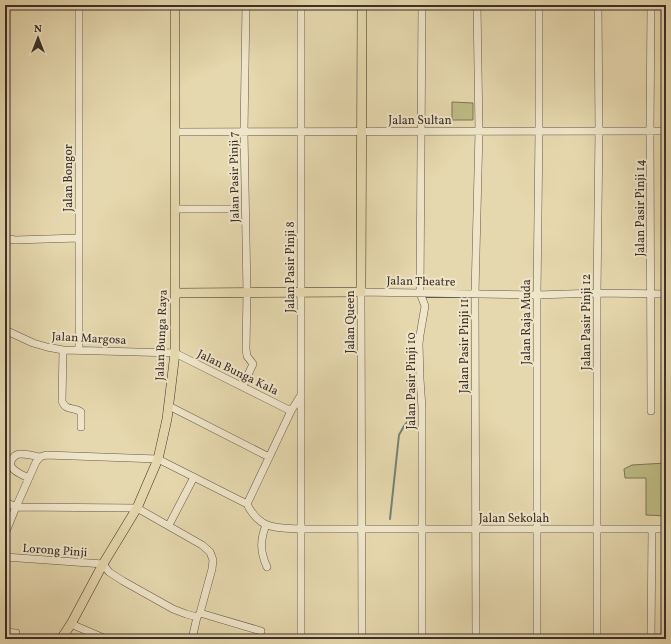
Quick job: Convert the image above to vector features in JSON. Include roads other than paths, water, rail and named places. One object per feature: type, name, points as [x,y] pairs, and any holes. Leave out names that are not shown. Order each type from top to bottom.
[{"type":"main road","name":"Jalan Bunga Raya","points":[[61,639],[71,624],[103,564],[137,508],[158,458],[167,419],[175,353],[174,5]]},
{"type":"main road","name":"Jalan Queen","points":[[362,5],[362,292]]},
{"type":"main road","name":"Jalan Theatre","points":[[175,293],[362,292]]},
{"type":"street","name":"Jalan Bongor","points":[[79,5],[79,350]]},
{"type":"street","name":"Jalan Pasir Pinji 7","points":[[243,386],[254,364],[247,356],[246,349],[247,292],[244,132],[246,5]]},
{"type":"street","name":"Jalan Pasir Pinji 8","points":[[301,5],[301,639]]},
{"type":"street","name":"Jalan Pasir Pinji 10","points":[[422,5],[420,293],[425,306],[419,344],[422,408],[422,639]]},
{"type":"street","name":"Jalan Pasir Pinji 11","points":[[476,639],[475,294],[478,131],[477,5]]},
{"type":"street","name":"Jalan Raja Muda","points":[[537,639],[539,5]]},
{"type":"street","name":"Jalan Pasir Pinji 12","points":[[597,639],[598,5]]},
{"type":"street","name":"Jalan Pasir Pinji 14","points":[[651,5],[651,411]]},
{"type":"street","name":"Jalan Sultan","points":[[175,132],[666,131]]},
{"type":"street","points":[[175,209],[233,209]]},
{"type":"street","points":[[5,238],[14,240],[79,238]]},
{"type":"street","name":"Jalan Theatre","points":[[362,292],[537,295],[597,293],[666,294]]},
{"type":"street","name":"Jalan Queen","points":[[362,292],[362,639]]},
{"type":"street","name":"Jalan Margosa","points":[[5,330],[33,343],[63,350],[175,353]]},
{"type":"street","points":[[63,350],[62,401],[64,406],[67,408],[79,409],[81,412],[81,427]]},
{"type":"street","name":"Jalan Bunga Kala","points":[[175,353],[291,411]]},
{"type":"street","points":[[247,504],[291,411],[301,395]]},
{"type":"street","points":[[169,406],[270,457]]},
{"type":"street","points":[[29,478],[16,472],[11,467],[11,460],[16,455],[21,454],[40,457],[46,455],[158,458],[247,504],[251,512],[258,520],[266,525],[263,533],[262,546],[263,559],[267,567]]},
{"type":"street","points":[[5,534],[36,462],[40,457]]},
{"type":"street","points":[[169,525],[194,477]]},
{"type":"street","points":[[5,502],[16,507],[137,508],[202,545],[210,552],[213,560],[212,569],[192,639]]},
{"type":"street","name":"Jalan Sekolah","points":[[266,525],[276,528],[301,529],[666,529]]},
{"type":"street","points":[[651,639],[652,529]]},
{"type":"street","name":"Lorong Pinji","points":[[5,557],[103,564]]},
{"type":"street","points":[[103,564],[109,572],[173,609],[261,631]]},
{"type":"street","points":[[71,624],[106,639]]},
{"type":"street","points":[[5,632],[16,633]]},
{"type":"waterway","points":[[390,519],[399,435],[413,414]]}]
